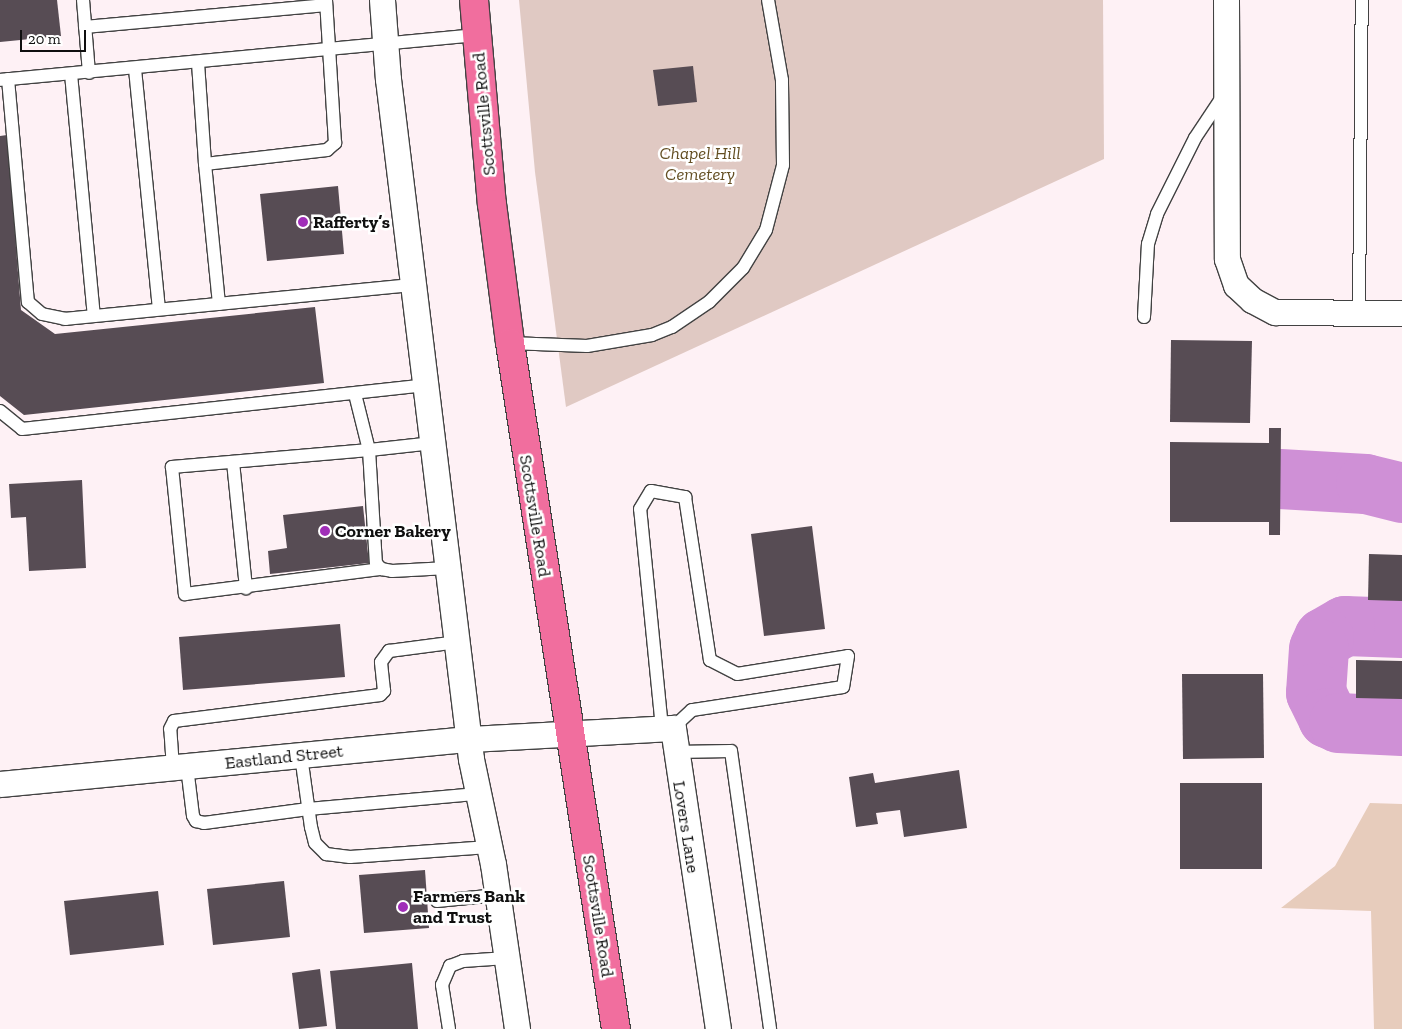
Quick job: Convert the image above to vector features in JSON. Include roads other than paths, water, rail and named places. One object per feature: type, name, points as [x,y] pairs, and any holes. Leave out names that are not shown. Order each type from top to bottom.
[{"type":"main road","name":"Scottsville Road","points":[[474,0],[492,204],[510,343],[616,1029]]},
{"type":"street","points":[[382,0],[385,45],[413,285],[469,739],[477,794],[498,894],[517,1029]]},
{"type":"street","points":[[1226,0],[1227,259],[1236,285],[1252,300],[1275,312],[1402,313]]},
{"type":"street","points":[[569,731],[667,728]]},
{"type":"street","name":"Lovers Lane","points":[[667,728],[675,752],[718,1029]]},
{"type":"street","name":"Eastland Street","points":[[0,784],[569,731]]},
{"type":"lane","points":[[83,0],[89,73]]},
{"type":"lane","points":[[510,343],[601,345],[652,335],[672,328],[710,302],[743,268],[766,230],[782,165],[782,80],[768,0]]},
{"type":"lane","points":[[1359,313],[1362,0]]},
{"type":"lane","points":[[85,27],[326,2],[336,130],[335,143],[327,150],[204,164]]},
{"type":"lane","points":[[413,285],[65,319],[42,314],[28,302],[4,80],[476,35]]},
{"type":"lane","points":[[198,63],[204,164],[219,304]]},
{"type":"lane","points":[[135,69],[159,310]]},
{"type":"lane","points":[[71,74],[94,316]]},
{"type":"lane","points":[[1144,317],[1148,244],[1157,214],[1195,138],[1226,91]]},
{"type":"lane","points":[[0,412],[22,429],[426,385]]},
{"type":"lane","points":[[355,394],[369,450],[376,563],[381,569]]},
{"type":"lane","points":[[433,443],[172,467],[185,594],[246,588],[381,569],[392,571],[448,568]]},
{"type":"lane","points":[[233,462],[246,588]]},
{"type":"lane","points":[[651,491],[685,497],[710,660],[737,674],[848,656],[843,687],[692,710],[667,728],[640,509],[651,491]]},
{"type":"lane","points":[[457,642],[389,651],[381,662],[384,691],[380,695],[174,721],[170,729],[196,821],[204,823],[308,809],[477,794]]},
{"type":"lane","points":[[675,752],[731,751],[770,1029]]},
{"type":"lane","points":[[301,756],[308,809],[315,843],[326,854],[350,857],[489,847]]},
{"type":"lane","points":[[437,901],[498,894]]},
{"type":"lane","points":[[448,1029],[442,985],[446,971],[464,961],[507,958]]},
{"type":"place","name":"Rafferty’s","points":[[303,222]]},
{"type":"place","name":"Corner Bakery","points":[[325,531]]},
{"type":"place","name":"Farmers Bank and Trust","points":[[403,907]]},
{"type":"park label","name":"Chapel Hill Cemetery","points":[[700,164]]}]
